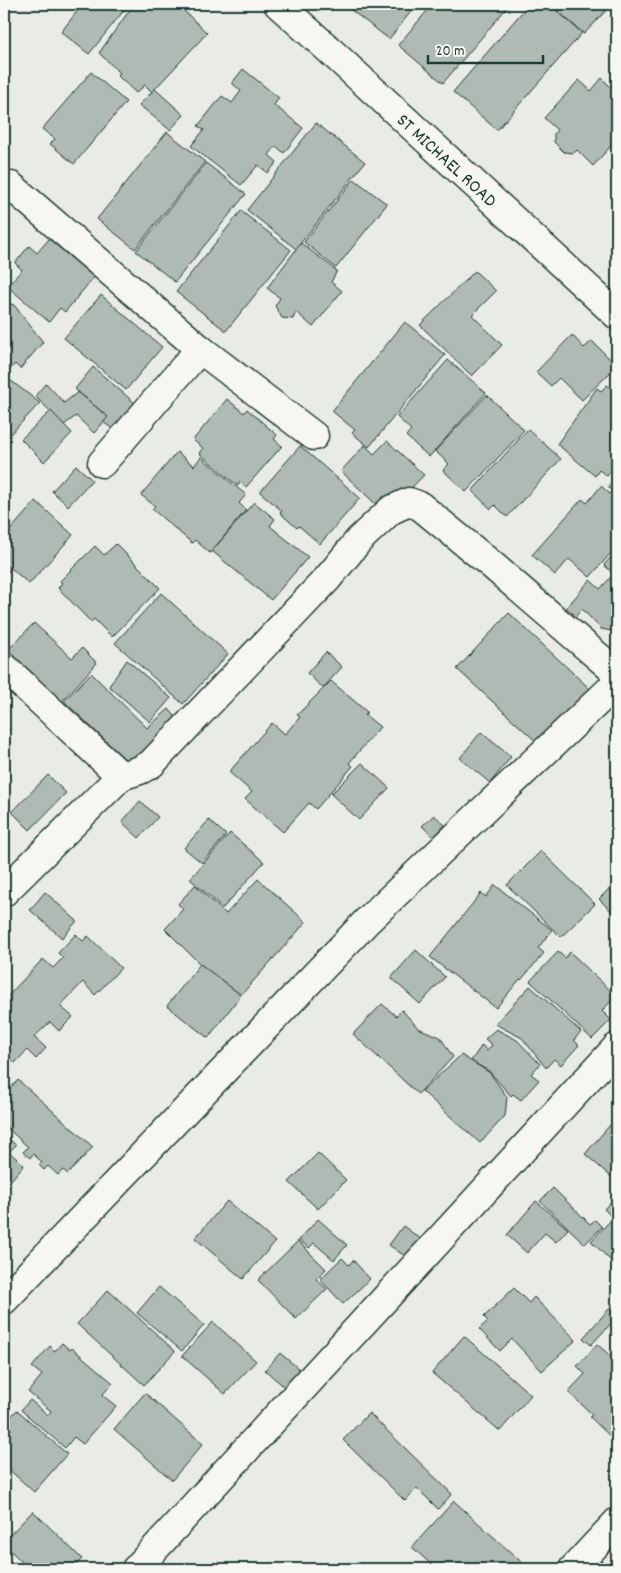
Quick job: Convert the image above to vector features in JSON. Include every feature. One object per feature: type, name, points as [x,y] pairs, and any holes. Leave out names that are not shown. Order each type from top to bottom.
[{"type":"street","name":"ST MICHAEL ROAD","points":[[278,4],[334,53],[617,315]]},
{"type":"street","points":[[4,186],[11,186],[200,349],[314,436]]},
{"type":"street","points":[[102,463],[200,349]]},
{"type":"street","points":[[4,892],[121,776],[151,764],[328,578],[359,540],[391,510],[409,502],[420,506],[492,565],[617,673]]},
{"type":"street","points":[[4,667],[121,776]]},
{"type":"street","points":[[4,1300],[367,921],[617,683]]},
{"type":"street","points":[[136,1569],[617,1047]]},
{"type":"street","points":[[573,1569],[617,1522]]},
{"type":"building","points":[[83,4],[129,4],[89,54],[61,32]]},
{"type":"building","points":[[134,4],[177,4],[207,33],[152,92],[145,85],[136,93],[118,76],[120,73],[99,53]]},
{"type":"building","points":[[343,4],[417,4],[389,39]]},
{"type":"building","points":[[433,4],[510,4],[443,83],[398,45]]},
{"type":"building","points":[[529,4],[549,4],[582,33],[497,130],[453,92]]},
{"type":"building","points":[[550,4],[612,4],[584,34]]},
{"type":"building","points":[[243,69],[279,98],[274,105],[303,128],[284,153],[276,146],[269,155],[277,162],[268,173],[258,165],[241,185],[191,146],[204,130],[198,126],[222,96],[232,103],[241,91],[232,83]]},
{"type":"building","points":[[91,72],[126,102],[74,164],[50,144],[55,139],[42,129]]},
{"type":"building","points":[[602,78],[617,94],[617,139],[593,166],[577,150],[574,153],[564,152],[554,142],[554,134],[557,130],[544,118],[579,80],[591,91]]},
{"type":"building","points":[[155,89],[184,115],[170,130],[139,105]]},
{"type":"building","points":[[316,123],[365,162],[296,249],[247,210]]},
{"type":"building","points":[[167,132],[205,162],[135,249],[97,219]]},
{"type":"building","points":[[206,163],[246,194],[175,282],[136,251]]},
{"type":"building","points":[[354,179],[387,204],[336,268],[304,242]]},
{"type":"building","points":[[241,211],[291,250],[226,331],[176,292]]},
{"type":"building","points":[[49,239],[94,277],[65,312],[60,308],[49,322],[7,286],[22,270],[15,263],[29,246],[37,253]]},
{"type":"building","points":[[301,243],[337,271],[331,282],[342,291],[313,327],[296,312],[293,319],[282,318],[275,306],[280,298],[267,288]]},
{"type":"building","points":[[475,271],[496,291],[472,315],[502,345],[472,376],[420,325]]},
{"type":"building","points":[[101,295],[162,347],[126,390],[64,338]]},
{"type":"building","points":[[4,302],[14,305],[43,342],[20,369],[15,364],[4,376]]},
{"type":"building","points":[[405,322],[445,355],[369,447],[352,433],[355,430],[332,411]]},
{"type":"building","points":[[572,335],[584,348],[592,341],[617,366],[582,400],[559,378],[551,386],[536,372]]},
{"type":"building","points":[[448,360],[486,393],[429,457],[406,436],[411,430],[397,417]]},
{"type":"building","points":[[93,367],[136,404],[114,430],[103,422],[108,417],[75,389]]},
{"type":"building","points":[[10,380],[40,403],[4,441],[4,387]]},
{"type":"building","points":[[46,383],[64,403],[78,392],[108,417],[94,433],[76,416],[64,425],[35,396]]},
{"type":"building","points":[[607,385],[617,393],[617,463],[607,476],[599,470],[595,476],[557,444],[597,388],[601,391]]},
{"type":"building","points":[[487,395],[524,430],[466,492],[443,470],[449,464],[435,451]]},
{"type":"building","points":[[227,399],[244,413],[247,409],[277,435],[274,439],[282,446],[246,487],[240,482],[238,486],[199,453],[203,448],[193,440]]},
{"type":"building","points":[[51,411],[72,433],[44,462],[21,439]]},
{"type":"building","points":[[528,429],[561,459],[507,517],[495,505],[491,509],[472,491]]},
{"type":"building","points":[[387,441],[424,475],[386,514],[341,471],[365,445],[374,454]]},
{"type":"building","points":[[300,446],[360,498],[320,544],[299,526],[297,528],[280,513],[282,511],[260,492]]},
{"type":"building","points":[[177,452],[194,466],[201,457],[246,495],[239,503],[246,510],[210,553],[195,540],[192,543],[152,509],[155,506],[141,495]]},
{"type":"building","points":[[76,465],[92,480],[68,506],[52,491]]},
{"type":"building","points":[[617,477],[617,495],[608,487]]},
{"type":"building","points":[[601,486],[617,500],[614,506],[617,508],[617,546],[590,577],[569,559],[555,575],[532,555],[582,499],[587,503]]},
{"type":"building","points":[[36,501],[73,535],[29,584],[11,568],[4,577],[4,537]]},
{"type":"building","points":[[254,502],[275,519],[270,526],[308,557],[271,600],[212,551]]},
{"type":"building","points":[[116,544],[160,588],[112,637],[94,619],[91,622],[58,588],[62,583],[60,581],[95,546],[104,555]]},
{"type":"building","points":[[617,550],[617,632],[601,629],[582,609],[576,616],[566,608],[590,580],[600,589],[614,574],[604,565]]},
{"type":"building","points":[[161,593],[228,654],[183,704],[115,643]]},
{"type":"building","points":[[509,613],[591,690],[540,745],[457,669]]},
{"type":"building","points":[[34,623],[72,658],[82,648],[97,663],[62,701],[8,650]]},
{"type":"building","points":[[326,652],[342,667],[323,688],[307,673]]},
{"type":"building","points":[[127,660],[171,698],[150,722],[109,686]]},
{"type":"building","points":[[91,673],[147,728],[169,709],[184,727],[128,762],[64,701]]},
{"type":"building","points":[[331,681],[367,712],[365,715],[380,727],[349,763],[353,766],[316,809],[309,803],[283,832],[245,799],[252,792],[229,772],[272,723],[285,734],[300,717],[297,715]]},
{"type":"building","points":[[4,724],[9,730],[4,736]]},
{"type":"building","points":[[481,732],[511,757],[490,783],[460,758]]},
{"type":"building","points":[[362,763],[389,788],[359,820],[331,794]]},
{"type":"building","points":[[48,775],[66,793],[30,830],[12,812]]},
{"type":"building","points":[[140,801],[158,817],[139,838],[122,822]]},
{"type":"building","points":[[434,815],[445,825],[434,837],[422,826]]},
{"type":"building","points":[[209,820],[226,835],[202,863],[184,848]]},
{"type":"building","points":[[230,833],[264,862],[223,908],[190,879]]},
{"type":"building","points":[[541,851],[595,904],[561,937],[507,885]]},
{"type":"building","points":[[258,879],[306,922],[241,995],[200,964],[165,929],[183,909],[178,904],[195,885],[226,914]]},
{"type":"building","points":[[617,881],[617,917],[599,899]]},
{"type":"building","points":[[495,885],[552,930],[538,948],[544,953],[496,1008],[430,957],[481,893],[486,897]]},
{"type":"building","points":[[45,892],[77,921],[62,938],[30,910]]},
{"type":"building","points":[[76,934],[83,941],[88,936],[121,968],[95,995],[83,982],[60,1006],[73,1017],[59,1031],[50,1022],[34,1037],[46,1048],[36,1059],[27,1050],[15,1063],[4,1053],[4,1000],[43,959],[53,968],[63,958],[58,953]]},
{"type":"building","points":[[416,950],[445,977],[420,1004],[391,978]]},
{"type":"building","points":[[558,952],[565,958],[570,952],[616,996],[602,1011],[611,1020],[592,1039],[530,981]]},
{"type":"building","points":[[200,964],[241,995],[208,1038],[167,1006]]},
{"type":"building","points":[[530,986],[581,1032],[574,1040],[579,1045],[561,1065],[554,1059],[546,1068],[522,1038],[495,1024]]},
{"type":"building","points":[[382,1004],[396,1016],[402,1010],[418,1028],[440,1037],[453,1057],[418,1094],[353,1034]]},
{"type":"building","points":[[496,1029],[517,1040],[540,1064],[531,1074],[539,1080],[521,1100],[513,1094],[511,1096],[489,1071],[471,1061],[482,1045],[487,1051],[492,1045],[485,1039]]},
{"type":"building","points":[[461,1055],[490,1073],[507,1097],[505,1116],[480,1143],[422,1091]]},
{"type":"building","points":[[18,1080],[93,1147],[68,1174],[63,1170],[58,1175],[48,1166],[44,1170],[39,1165],[42,1162],[33,1154],[30,1158],[23,1152],[28,1147],[4,1125],[4,1095]]},
{"type":"building","points":[[610,1125],[617,1132],[617,1182],[585,1154]]},
{"type":"building","points":[[4,1135],[16,1145],[9,1152],[24,1165],[5,1187],[4,1186]]},
{"type":"building","points":[[318,1153],[346,1180],[318,1209],[289,1182]]},
{"type":"building","points":[[553,1188],[590,1224],[595,1220],[602,1227],[585,1244],[540,1201]]},
{"type":"building","points":[[616,1196],[617,1267],[591,1241],[613,1218],[604,1209]]},
{"type":"building","points":[[227,1201],[275,1242],[243,1279],[195,1238]]},
{"type":"building","points":[[536,1201],[568,1229],[556,1242],[545,1233],[527,1253],[507,1235]]},
{"type":"building","points":[[318,1219],[347,1245],[334,1260],[314,1243],[309,1248],[299,1240]]},
{"type":"building","points":[[403,1226],[425,1242],[412,1261],[389,1245]]},
{"type":"building","points":[[298,1241],[326,1269],[316,1279],[327,1289],[296,1319],[258,1280]]},
{"type":"building","points":[[342,1258],[349,1265],[353,1260],[370,1279],[343,1304],[320,1279]]},
{"type":"building","points":[[159,1287],[204,1325],[182,1351],[137,1313]]},
{"type":"building","points":[[514,1288],[529,1303],[534,1297],[576,1340],[542,1371],[512,1339],[500,1351],[479,1329],[488,1321],[484,1317]]},
{"type":"building","points":[[108,1290],[175,1351],[144,1385],[77,1324]]},
{"type":"building","points":[[617,1300],[617,1317],[591,1345],[583,1338]]},
{"type":"building","points":[[213,1322],[256,1361],[225,1394],[182,1356]]},
{"type":"building","points":[[464,1336],[531,1395],[500,1431],[432,1373]]},
{"type":"building","points":[[62,1343],[70,1350],[72,1348],[113,1383],[102,1395],[116,1406],[83,1444],[74,1437],[65,1448],[21,1410],[30,1400],[48,1415],[51,1411],[28,1392],[42,1375],[32,1367],[50,1346],[55,1351]]},
{"type":"building","points":[[597,1344],[617,1360],[617,1443],[590,1417],[592,1414],[568,1392],[585,1374],[577,1366]]},
{"type":"building","points":[[280,1353],[305,1374],[289,1391],[265,1370]]},
{"type":"building","points":[[145,1393],[203,1444],[172,1480],[114,1429]]},
{"type":"building","points":[[17,1410],[67,1454],[34,1492],[4,1465],[4,1424]]},
{"type":"building","points":[[369,1413],[452,1494],[438,1509],[417,1488],[405,1501],[343,1440]]},
{"type":"building","points":[[454,1501],[529,1569],[436,1569],[412,1547]]},
{"type":"building","points":[[33,1511],[82,1559],[72,1569],[29,1569],[4,1544],[4,1541]]}]
